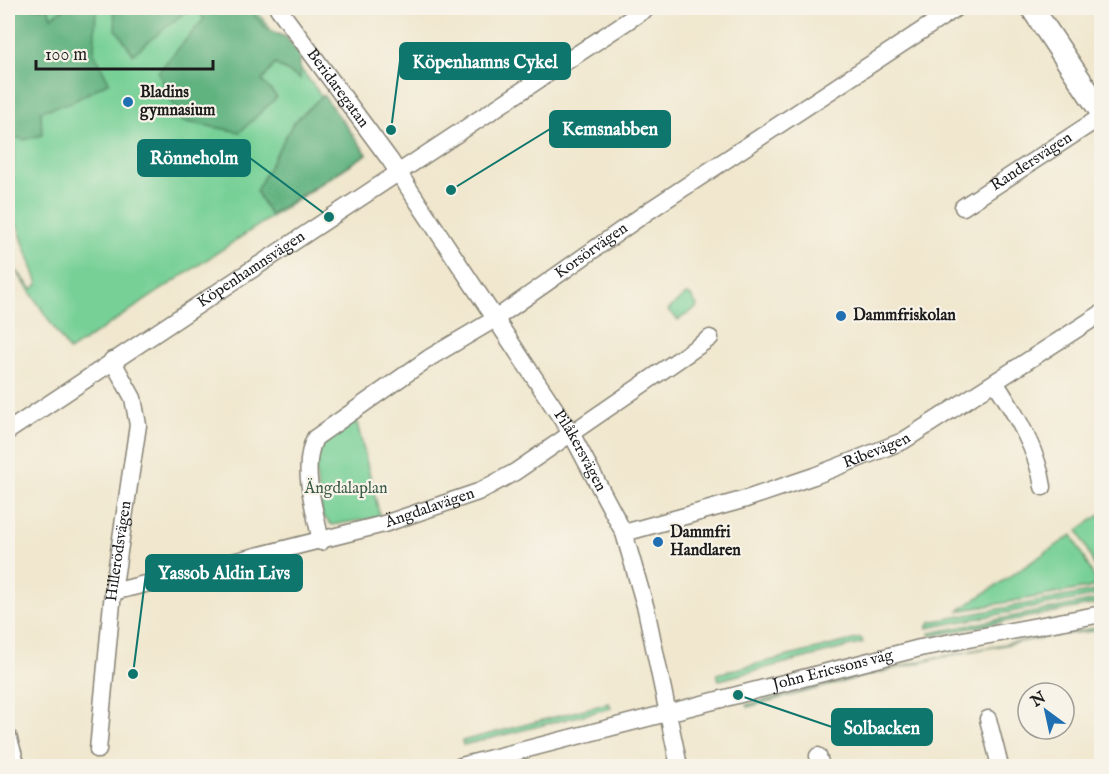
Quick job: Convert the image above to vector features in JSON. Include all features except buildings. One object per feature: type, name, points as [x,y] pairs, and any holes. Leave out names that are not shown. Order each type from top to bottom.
[{"type":"main road","points":[[1032,8],[1101,115]]},
{"type":"street","name":"Beridaregatan","points":[[278,8],[397,171]]},
{"type":"street","name":"Köpenhamnsvägen","points":[[8,431],[397,171],[647,8]]},
{"type":"street","name":"Korsörvägen","points":[[321,542],[309,478],[308,458],[315,438],[436,354],[495,319],[650,210],[956,8]]},
{"type":"street","name":"Randersvägen","points":[[963,207],[1101,115]]},
{"type":"street","name":"Pilåkersvägen","points":[[397,171],[571,434],[624,533],[646,609],[680,766]]},
{"type":"street","name":"Ribevägen","points":[[624,533],[741,500],[903,441],[1101,313]]},
{"type":"street","name":"Ängdalavägen","points":[[113,592],[321,542],[428,510],[478,492],[515,472],[710,338]]},
{"type":"street","name":"Hillerödsvägen","points":[[98,750],[113,592],[138,425],[133,398],[112,360]]},
{"type":"street","points":[[996,382],[1018,421],[1041,474],[1043,487]]},
{"type":"street","name":"John Ericssons väg","points":[[461,766],[920,648],[1101,614]]},
{"type":"street","points":[[988,719],[1000,766]]},
{"type":"street","points":[[8,736],[17,766]]},
{"type":"green space","points":[[8,8],[254,8],[366,154],[69,351],[16,270],[32,289],[38,284],[12,210],[15,114]]},
{"type":"green space","points":[[8,8],[48,8],[51,17],[65,8],[96,8],[94,52],[109,82],[72,102],[41,111],[42,135],[24,140],[8,135]]},
{"type":"green space","points":[[113,8],[190,8],[133,54],[116,29]]},
{"type":"green space","points":[[197,8],[252,8],[250,10],[267,29],[286,37],[300,55],[300,79],[275,64],[262,81],[277,97],[240,132],[181,121],[158,72],[204,19]]},
{"type":"green space","points":[[323,95],[367,154],[270,215],[256,191],[293,123]]},
{"type":"green space","points":[[686,294],[690,295],[697,305],[678,320],[668,310]]},
{"type":"green space","name":"Ängdalaplan","points":[[356,419],[380,517],[332,525],[322,515],[313,454],[321,438]]},
{"type":"green space","points":[[1101,514],[1101,566],[1095,567],[1078,530]]},
{"type":"green space","points":[[1072,535],[1095,579],[1093,587],[958,611]]},
{"type":"green space","points":[[1098,591],[1099,595],[927,628],[930,622]]},
{"type":"green space","points":[[1101,599],[1101,603],[930,636],[930,633]]},
{"type":"green space","points":[[1101,627],[1101,630],[1045,637]]},
{"type":"green space","points":[[861,638],[863,643],[719,680],[717,674]]},
{"type":"green space","points":[[965,652],[747,707],[746,705],[934,658]]},
{"type":"green space","points":[[609,703],[611,708],[463,745],[462,741]]},
{"type":"place","name":"Bladins gymnasium","points":[[128,102]]},
{"type":"place","name":"Köpenhamns Cykel","points":[[391,130]]},
{"type":"place","name":"Kemsnabben","points":[[451,190]]},
{"type":"place","name":"Rönneholm","points":[[329,217]]},
{"type":"place","name":"Dammfriskolan","points":[[841,316]]},
{"type":"place","name":"Dammfri Handlaren","points":[[658,542]]},
{"type":"place","name":"Yassob Aldin Livs","points":[[133,674]]},
{"type":"place","name":"Solbacken","points":[[738,695]]}]
